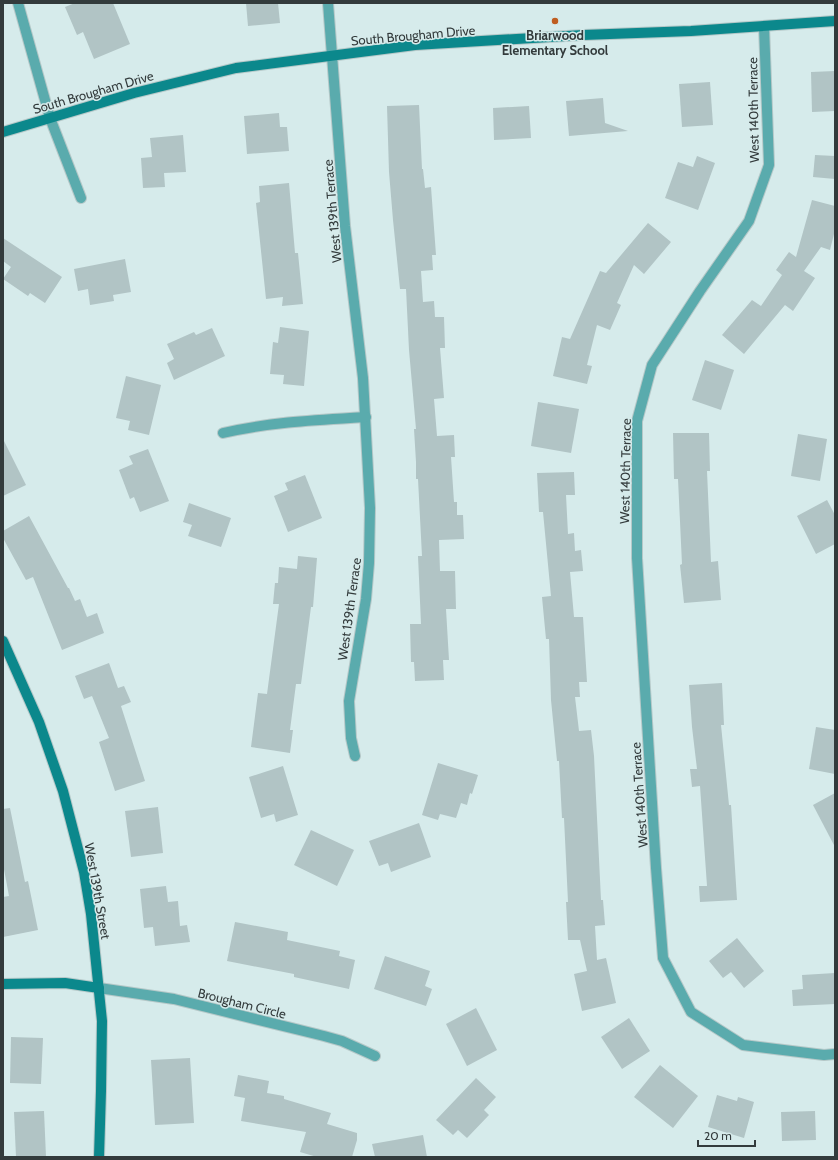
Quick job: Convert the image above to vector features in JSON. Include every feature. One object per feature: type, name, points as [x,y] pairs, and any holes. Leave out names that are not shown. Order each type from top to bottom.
[{"type":"street","points":[[18,3],[50,118],[81,198]]},
{"type":"street","name":"West 139th Terrace","points":[[328,3],[344,226],[363,378],[370,508],[369,563],[366,599],[349,701],[351,732],[355,756]]},
{"type":"street","name":"South Brougham Drive","points":[[3,132],[134,93],[236,68],[415,45],[584,35],[691,31],[835,21]]},
{"type":"street","name":"West 140th Terrace","points":[[764,26],[769,165],[749,221],[700,291],[652,365],[637,421],[637,558],[659,902],[663,958],[691,1012],[743,1045],[824,1055],[835,1054]]},
{"type":"street","points":[[223,433],[254,426],[366,417]]},
{"type":"street","name":"West 139th Street","points":[[3,642],[39,722],[63,791],[84,872],[89,900],[102,1021],[98,1157]]},
{"type":"street","points":[[3,984],[65,983],[99,988]]},
{"type":"street","name":"Brougham Circle","points":[[99,988],[174,999],[324,1036],[348,1044],[375,1056]]},
{"type":"building","points":[[75,3],[113,3],[130,44],[94,59],[83,32],[77,35],[65,7]]},
{"type":"building","points":[[246,3],[278,3],[280,23],[248,26]]},
{"type":"building","points":[[835,71],[835,111],[812,112],[811,72]]},
{"type":"building","points":[[710,82],[713,125],[682,127],[679,84]]},
{"type":"building","points":[[603,98],[605,123],[628,131],[569,136],[566,101]]},
{"type":"building","points":[[419,105],[422,169],[425,188],[431,187],[436,255],[432,255],[433,270],[421,271],[423,302],[434,301],[435,317],[444,317],[445,348],[440,348],[444,398],[434,399],[437,436],[454,435],[455,457],[451,457],[454,502],[457,502],[457,515],[463,515],[464,539],[439,540],[440,571],[455,571],[456,609],[446,609],[449,660],[443,660],[444,680],[415,681],[414,662],[411,662],[410,624],[421,624],[418,556],[422,556],[418,479],[416,479],[414,429],[416,429],[409,350],[406,289],[400,289],[393,220],[389,172],[387,106]]},
{"type":"building","points":[[529,106],[531,138],[494,140],[493,108]]},
{"type":"building","points":[[279,113],[280,127],[287,127],[289,151],[247,154],[244,116]]},
{"type":"building","points":[[183,135],[186,172],[164,173],[165,187],[143,188],[141,158],[152,157],[150,138]]},
{"type":"building","points":[[815,155],[835,156],[835,179],[813,177]]},
{"type":"building","points":[[697,156],[715,163],[698,210],[665,198],[678,162],[693,167]]},
{"type":"building","points":[[289,183],[295,253],[298,253],[303,304],[282,306],[283,297],[266,299],[256,203],[260,202],[259,186]]},
{"type":"building","points":[[812,200],[835,206],[835,230],[830,250],[821,247],[804,271],[815,278],[793,311],[785,305],[744,354],[722,335],[752,300],[761,306],[782,275],[776,270],[789,252],[796,257]]},
{"type":"building","points":[[648,223],[671,242],[644,274],[634,265],[617,303],[621,305],[610,330],[597,325],[587,365],[592,366],[587,384],[553,376],[562,337],[570,339],[600,271],[606,273]]},
{"type":"building","points":[[3,238],[62,277],[45,303],[30,293],[28,296],[3,279],[11,267],[3,261]]},
{"type":"building","points":[[125,259],[131,292],[113,295],[114,301],[90,305],[88,289],[78,291],[74,269]]},
{"type":"building","points":[[280,327],[309,331],[304,386],[283,384],[284,375],[270,374],[273,342],[278,343]]},
{"type":"building","points":[[212,328],[225,356],[174,380],[167,363],[174,359],[167,344],[194,332],[196,335]]},
{"type":"building","points":[[705,360],[734,370],[721,410],[692,400]]},
{"type":"building","points":[[126,376],[161,385],[149,435],[128,430],[130,421],[116,418]]},
{"type":"building","points":[[538,402],[579,409],[571,453],[531,446]]},
{"type":"building","points":[[673,433],[709,433],[710,471],[707,471],[711,562],[718,561],[721,600],[684,603],[680,565],[682,564],[678,479],[674,479]]},
{"type":"building","points":[[798,434],[827,439],[820,481],[791,476]]},
{"type":"building","points":[[3,439],[26,485],[3,496]]},
{"type":"building","points":[[148,449],[169,501],[140,512],[134,497],[130,499],[119,470],[133,464],[129,456]]},
{"type":"building","points":[[574,472],[575,495],[566,495],[568,534],[574,533],[575,551],[581,550],[583,571],[570,572],[574,617],[583,617],[587,682],[579,682],[580,697],[575,697],[579,731],[591,730],[594,756],[601,900],[603,900],[605,925],[595,926],[597,960],[606,958],[616,1003],[582,1011],[574,974],[587,971],[580,940],[568,940],[566,902],[568,902],[564,818],[562,818],[559,761],[557,761],[551,700],[549,639],[546,639],[542,597],[551,596],[543,512],[539,512],[537,473]]},
{"type":"building","points":[[305,475],[322,518],[288,532],[274,496],[288,490],[285,483]]},
{"type":"building","points":[[827,500],[835,515],[835,544],[816,554],[797,516]]},
{"type":"building","points":[[189,503],[231,518],[221,547],[188,536],[192,525],[183,522]]},
{"type":"building","points":[[29,516],[75,601],[80,599],[87,617],[97,613],[104,633],[62,650],[33,577],[26,580],[3,538],[3,531]]},
{"type":"building","points":[[298,556],[317,558],[313,607],[311,607],[301,684],[296,684],[290,730],[293,730],[290,753],[251,747],[258,693],[267,694],[279,604],[273,604],[275,583],[278,583],[279,567],[297,569]]},
{"type":"building","points":[[109,663],[118,688],[124,686],[131,702],[121,706],[145,781],[115,791],[99,742],[109,738],[92,696],[84,699],[75,676]]},
{"type":"building","points":[[722,683],[724,725],[721,725],[729,805],[731,805],[737,900],[700,902],[699,886],[707,886],[700,786],[692,787],[690,769],[697,769],[689,685]]},
{"type":"building","points":[[816,727],[835,730],[835,774],[809,769]]},
{"type":"building","points":[[438,763],[478,775],[472,794],[470,793],[467,805],[461,803],[456,818],[440,814],[438,820],[422,815]]},
{"type":"building","points":[[283,766],[298,815],[276,822],[274,814],[261,818],[249,777]]},
{"type":"building","points":[[835,793],[835,847],[813,805]]},
{"type":"building","points":[[158,807],[163,853],[131,857],[125,811]]},
{"type":"building","points":[[10,808],[25,882],[28,881],[38,930],[3,937],[3,897],[9,896],[3,864],[3,809]]},
{"type":"building","points":[[419,823],[431,857],[391,872],[388,863],[379,866],[369,841]]},
{"type":"building","points":[[311,830],[354,850],[337,886],[294,865]]},
{"type":"building","points":[[166,886],[168,902],[178,901],[180,926],[187,925],[190,942],[155,946],[153,927],[144,928],[140,889]]},
{"type":"building","points":[[235,922],[288,932],[287,940],[340,951],[339,956],[355,960],[349,989],[294,977],[294,974],[227,961]]},
{"type":"building","points":[[737,938],[764,971],[744,988],[731,972],[723,978],[709,961]]},
{"type":"building","points":[[385,956],[430,971],[425,986],[432,989],[426,1006],[374,989]]},
{"type":"building","points":[[835,973],[835,1004],[793,1006],[792,990],[803,989],[802,975]]},
{"type":"building","points":[[476,1008],[497,1050],[467,1066],[446,1024]]},
{"type":"building","points":[[629,1018],[650,1051],[622,1069],[601,1037]]},
{"type":"building","points":[[11,1037],[43,1038],[41,1084],[10,1083]]},
{"type":"building","points":[[190,1058],[194,1123],[155,1125],[151,1060]]},
{"type":"building","points":[[660,1065],[698,1096],[673,1128],[634,1097]]},
{"type":"building","points":[[238,1075],[269,1081],[267,1093],[284,1096],[284,1099],[331,1113],[327,1124],[357,1133],[357,1140],[352,1157],[317,1157],[300,1152],[306,1132],[241,1121],[245,1098],[234,1096]]},
{"type":"building","points":[[476,1078],[496,1097],[484,1110],[489,1115],[467,1138],[458,1130],[453,1135],[436,1120]]},
{"type":"building","points":[[717,1095],[737,1101],[738,1097],[754,1102],[744,1138],[708,1127]]},
{"type":"building","points":[[44,1111],[46,1157],[16,1157],[14,1112]]},
{"type":"building","points":[[815,1111],[816,1140],[782,1141],[781,1112]]},
{"type":"building","points":[[423,1135],[427,1157],[375,1157],[372,1144]]},
{"type":"place","name":"Briarwood Elementary School","points":[[555,21]]}]
